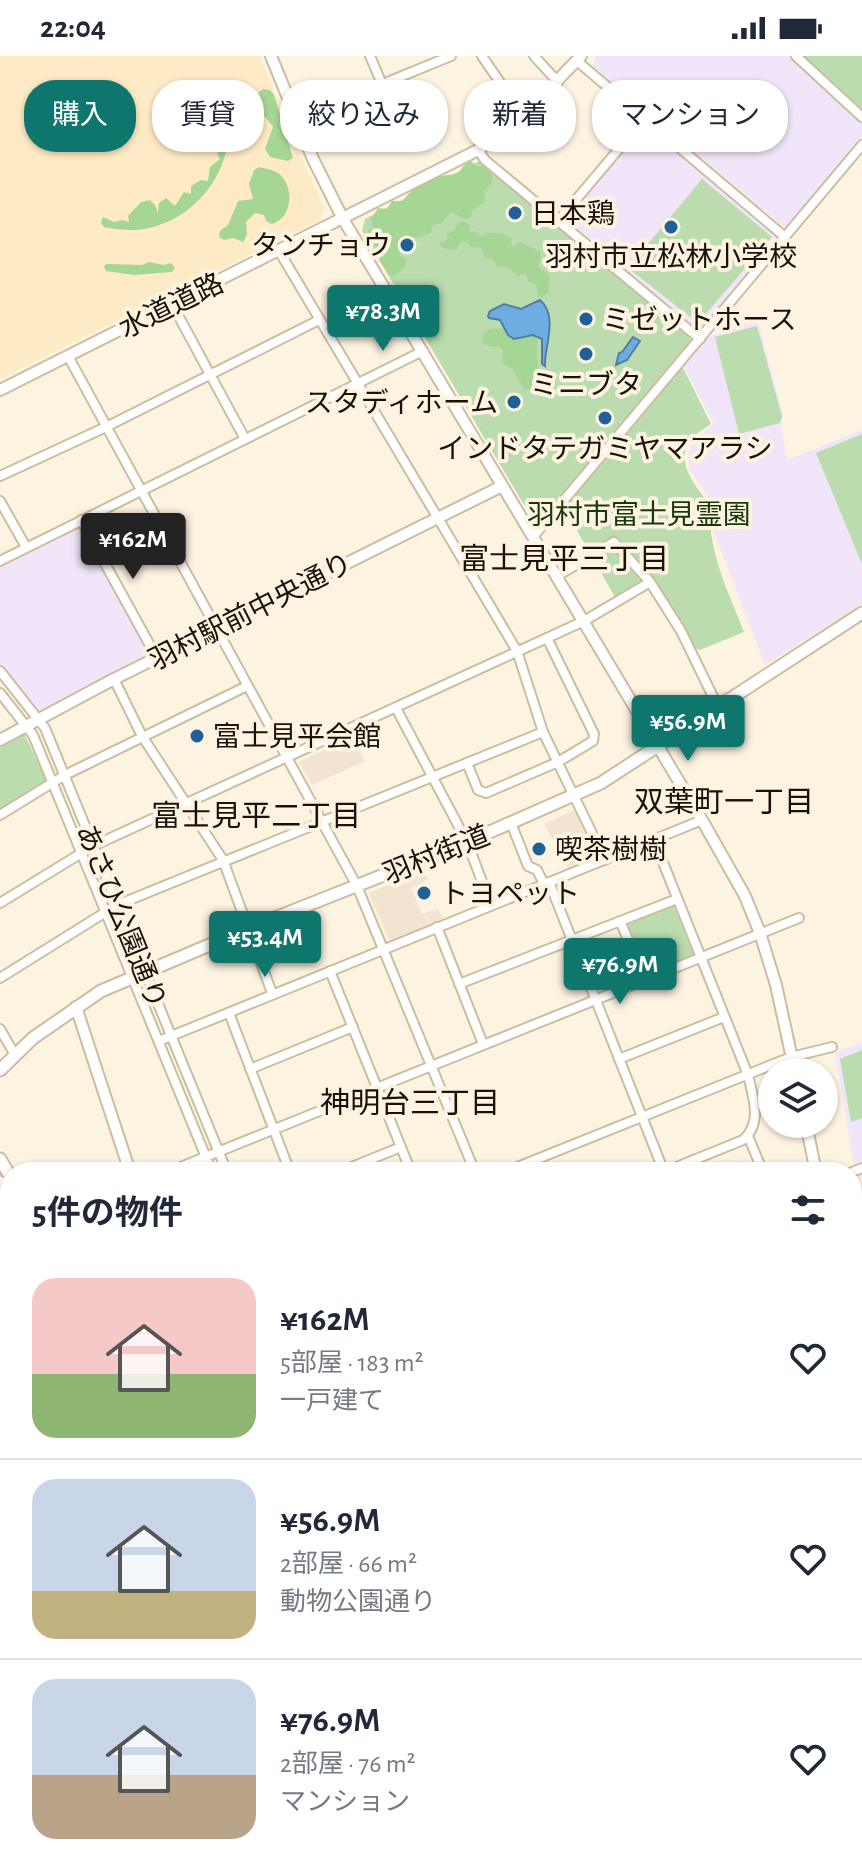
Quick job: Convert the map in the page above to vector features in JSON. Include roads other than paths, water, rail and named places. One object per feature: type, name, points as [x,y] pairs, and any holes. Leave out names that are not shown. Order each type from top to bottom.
[{"type":"main road","name":"羽村街道","points":[[0,1070],[33,1038],[101,991],[574,797],[659,748],[862,613]]},
{"type":"street","points":[[271,56],[281,80]]},
{"type":"street","points":[[370,56],[380,80]]},
{"type":"street","points":[[392,80],[451,56]]},
{"type":"street","points":[[482,56],[498,80]]},
{"type":"street","points":[[534,56],[556,80]]},
{"type":"street","points":[[796,56],[862,117]]},
{"type":"street","points":[[579,58],[603,80]]},
{"type":"street","name":"水道道路","points":[[560,80],[579,58]]},
{"type":"street","points":[[533,537],[862,145]]},
{"type":"street","points":[[312,152],[343,219],[745,896],[776,985],[791,1057]]},
{"type":"street","name":"水道道路","points":[[0,390],[474,152]]},
{"type":"street","points":[[479,152],[485,160],[700,339]]},
{"type":"street","points":[[558,221],[616,152]]},
{"type":"street","points":[[685,152],[785,237]]},
{"type":"street","points":[[279,251],[517,651],[543,732],[605,860]]},
{"type":"street","points":[[172,304],[245,439]]},
{"type":"street","points":[[0,476],[106,427],[319,320]]},
{"type":"street","points":[[0,561],[423,351]]},
{"type":"street","points":[[68,356],[357,886],[471,1162]]},
{"type":"street","name":"羽村駅前中央通り","points":[[0,740],[114,679],[502,486]]},
{"type":"street","points":[[0,501],[26,547]]},
{"type":"street","points":[[81,520],[157,658]]},
{"type":"street","points":[[557,576],[614,542],[650,582],[681,631],[719,709]]},
{"type":"street","points":[[0,903],[93,846],[584,621],[650,582]]},
{"type":"street","points":[[467,763],[478,790],[486,793],[558,762],[593,741],[594,734],[547,638]]},
{"type":"street","name":"あさひ公園通り","points":[[0,671],[45,728],[223,1162]]},
{"type":"street","points":[[114,679],[142,736],[223,860],[272,993]]},
{"type":"street","points":[[0,815],[65,775],[247,686]]},
{"type":"street","name":"あさひ公園通り","points":[[0,693],[26,724],[53,783],[208,1162]]},
{"type":"street","points":[[396,708],[467,842],[491,905]]},
{"type":"street","points":[[0,978],[117,905],[543,732]]},
{"type":"street","points":[[159,1041],[702,820]]},
{"type":"street","points":[[511,823],[528,866],[537,870],[547,883],[660,1162]]},
{"type":"street","points":[[654,840],[748,1075],[755,1104],[755,1119],[748,1136],[687,1162]]},
{"type":"street","points":[[459,984],[677,899]]},
{"type":"street","points":[[193,1162],[799,918]]},
{"type":"street","points":[[620,921],[645,979]]},
{"type":"street","points":[[437,927],[483,1044]]},
{"type":"street","points":[[330,971],[407,1162]]},
{"type":"street","points":[[76,1007],[127,1162]]},
{"type":"street","points":[[229,1013],[286,1162]]},
{"type":"street","points":[[619,1059],[724,1017]]},
{"type":"street","points":[[250,1069],[353,1027]]},
{"type":"street","points":[[0,1029],[15,1055]]},
{"type":"street","points":[[530,1162],[791,1057],[832,1047]]},
{"type":"street","points":[[748,1136],[759,1162]]},
{"type":"street","points":[[809,1138],[814,1162]]},
{"type":"street","points":[[364,1162],[401,1147]]},
{"type":"water","points":[[540,300],[546,307],[550,323],[545,366],[542,364],[542,339],[533,335],[514,339],[508,335],[500,320],[488,316],[490,311],[504,304],[521,309]]},
{"type":"water","points":[[633,337],[640,341],[627,360],[616,365],[619,353]]},
{"type":"place","name":"日本鶏","points":[[515,213]]},
{"type":"place","name":"羽村市立松林小学校","points":[[671,227]]},
{"type":"place","name":"タンチョウ","points":[[407,245]]},
{"type":"place","name":"ミゼットホース","points":[[586,319]]},
{"type":"place","name":"ミニブタ","points":[[586,354]]},
{"type":"place","name":"スタディホーム","points":[[514,402]]},
{"type":"place","name":"インドタテガミヤマアラシ","points":[[605,418]]},
{"type":"place","name":"富士見平会館","points":[[197,736]]},
{"type":"place","name":"喫茶樹樹","points":[[539,849]]},
{"type":"place","name":"トヨペット","points":[[424,893]]},
{"type":"district","name":"富士見平三丁目","points":[[564,559]]},
{"type":"district","name":"双葉町一丁目","points":[[724,802]]},
{"type":"district","name":"富士見平二丁目","points":[[256,816]]},
{"type":"district","name":"神明台三丁目","points":[[410,1103]]},
{"type":"park label","name":"羽村市富士見霊園","points":[[639,514]]}]
